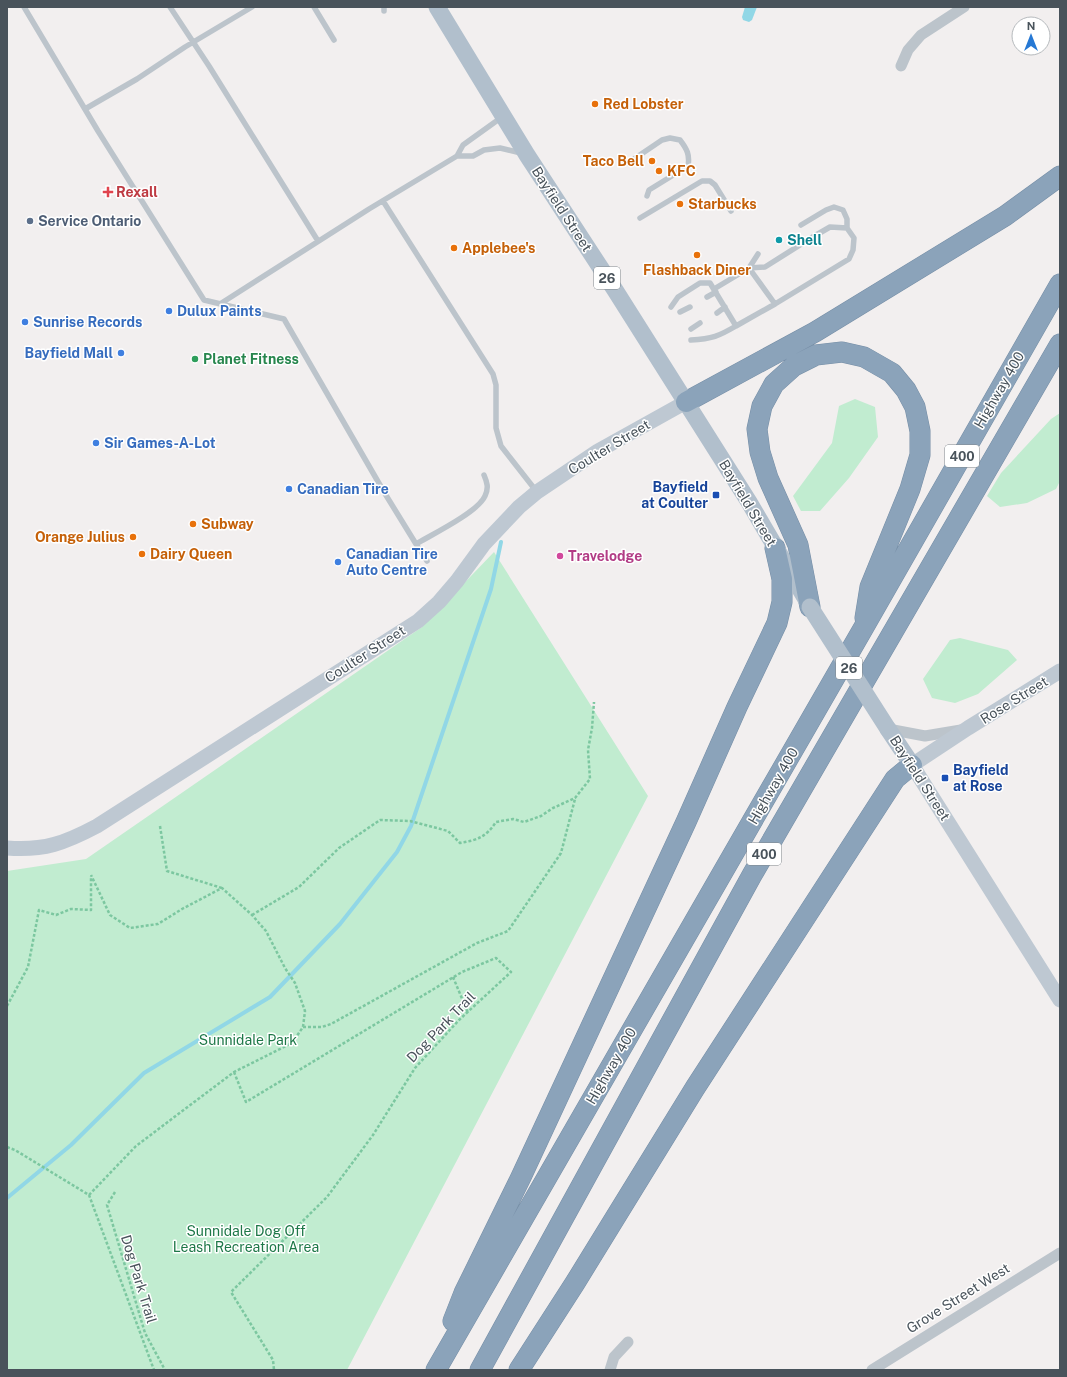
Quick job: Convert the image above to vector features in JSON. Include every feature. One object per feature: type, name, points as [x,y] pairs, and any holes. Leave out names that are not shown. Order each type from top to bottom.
[{"type":"highway","points":[[686,402],[815,332],[1005,216],[1060,176]]},
{"type":"highway","name":"Highway 400","points":[[436,1370],[864,628],[1060,284]]},
{"type":"highway","name":"Highway 400","points":[[480,1370],[752,875],[1060,344]]},
{"type":"highway","points":[[810,607],[798,545],[768,478],[760,452],[756,429],[762,406],[774,384],[794,366],[816,356],[842,352],[864,357],[892,373],[906,390],[915,408],[920,431],[920,454],[910,489],[870,587],[864,628]]},
{"type":"highway","points":[[436,1370],[464,1293],[525,1170],[777,623],[782,602],[782,579],[775,548]]},
{"type":"highway","points":[[520,1370],[695,1088],[895,779],[912,765]]},
{"type":"main road","name":"Bayfield Street","points":[[437,7],[527,155],[749,502],[810,607],[912,765]]},
{"type":"street","points":[[901,66],[908,50],[921,34],[964,7]]},
{"type":"street","name":"Coulter Street","points":[[7,848],[25,849],[50,846],[74,838],[97,826],[418,621],[439,602],[457,581],[484,544],[518,507],[537,492],[598,452],[686,402]]},
{"type":"street","name":"Rose Street","points":[[912,765],[968,728],[1060,671]]},
{"type":"street","name":"Rose Street","points":[[888,729],[925,736],[944,734],[968,728]]},
{"type":"street","name":"Bayfield Street","points":[[912,765],[1060,1000]]},
{"type":"street","name":"Grove Street West","points":[[872,1370],[1060,1252]]},
{"type":"street","points":[[610,1370],[614,1357],[628,1342]]},
{"type":"lane","points":[[24,7],[85,109],[204,300],[284,319],[384,492],[427,562]]},
{"type":"lane","points":[[170,7],[194,42],[318,241]]},
{"type":"lane","points":[[85,109],[137,79],[252,7]]},
{"type":"lane","points":[[314,7],[334,40]]},
{"type":"lane","points":[[220,304],[318,241],[457,156],[463,145],[503,116]]},
{"type":"lane","points":[[623,163],[628,163],[662,140],[670,138],[680,140],[686,147],[690,157],[688,166],[649,190],[647,196]]},
{"type":"lane","points":[[457,156],[473,156],[484,150],[500,148],[527,155]]},
{"type":"lane","points":[[640,218],[702,181],[710,181],[715,185],[731,211]]},
{"type":"lane","points":[[383,202],[493,374],[496,385],[496,428],[501,446],[537,492]]},
{"type":"lane","points":[[691,340],[706,339],[718,336],[775,304],[849,259],[853,250],[854,238],[847,228],[843,210],[834,207],[801,225]]},
{"type":"lane","points":[[749,268],[765,268],[830,227],[847,228]]},
{"type":"lane","points":[[707,297],[715,290],[749,268],[758,254]]},
{"type":"lane","points":[[749,268],[775,304]]},
{"type":"lane","points":[[671,307],[678,297],[700,283],[710,284],[736,326]]},
{"type":"lane","points":[[680,312],[690,307]]},
{"type":"lane","points":[[717,313],[725,307]]},
{"type":"lane","points":[[691,329],[700,323]]},
{"type":"lane","points":[[416,544],[475,509],[485,497],[488,485],[484,475]]},
{"type":"path","points":[[303,1027],[322,1027],[331,1024],[477,943],[508,931],[561,853],[576,798],[590,779],[588,750],[592,728],[594,702]]},
{"type":"path","points":[[252,915],[299,887],[339,848],[380,820],[410,821],[448,831],[460,843],[476,840],[489,832],[496,822],[513,820],[524,822],[541,816],[553,808],[576,798]]},
{"type":"path","points":[[89,1195],[136,1146],[234,1072],[292,1043],[303,1027],[304,1011],[295,983],[285,968],[266,931],[252,915],[222,888],[167,871],[160,826]]},
{"type":"path","points":[[7,1006],[28,967],[39,910],[56,915],[71,909],[91,910],[91,875],[110,916],[130,928],[158,924],[182,909],[222,888]]},
{"type":"path","name":"Dog Park Trail","points":[[234,1072],[246,1102],[462,972],[496,958],[510,972],[415,1068],[373,1135],[327,1196],[231,1292],[273,1360],[274,1370]]},
{"type":"path","points":[[453,977],[468,1013]]},
{"type":"path","points":[[7,1147],[16,1150],[89,1195],[154,1370]]},
{"type":"path","name":"Dog Park Trail","points":[[115,1192],[107,1205],[145,1333],[165,1370]]},
{"type":"green space","points":[[855,399],[875,407],[878,437],[849,478],[820,511],[801,511],[793,496],[832,443],[839,406]]},
{"type":"green space","points":[[1060,413],[1060,481],[1056,489],[1027,503],[1000,507],[987,496],[1001,473],[1051,419]]},
{"type":"green space","name":"Sunnidale Park","points":[[494,552],[648,796],[347,1370],[7,1370],[7,871],[86,859],[422,627]]},
{"type":"green space","points":[[960,638],[1008,650],[1017,660],[978,694],[955,703],[932,698],[923,679],[950,640]]},
{"type":"water","points":[[745,7],[757,7],[752,20],[749,22],[743,20],[742,17]]},
{"type":"waterway","points":[[7,1198],[71,1145],[144,1073],[270,997],[340,924],[397,852],[411,826],[491,589],[501,542]]},
{"type":"place","name":"Red Lobster","points":[[595,104]]},
{"type":"place","name":"Taco Bell","points":[[652,161]]},
{"type":"place","name":"KFC","points":[[659,171]]},
{"type":"place","name":"Rexall","points":[[108,192]]},
{"type":"place","name":"Starbucks","points":[[680,204]]},
{"type":"place","name":"Service Ontario","points":[[30,221]]},
{"type":"place","name":"Shell","points":[[779,240]]},
{"type":"place","name":"Applebee's","points":[[454,248]]},
{"type":"place","name":"Flashback Diner","points":[[697,255]]},
{"type":"place","name":"Dulux Paints","points":[[169,311]]},
{"type":"place","name":"Sunrise Records","points":[[25,322]]},
{"type":"place","name":"Bayfield Mall","points":[[121,353]]},
{"type":"place","name":"Planet Fitness","points":[[195,359]]},
{"type":"place","name":"Sir Games-A-Lot","points":[[96,443]]},
{"type":"place","name":"Canadian Tire","points":[[289,489]]},
{"type":"place","name":"Bayfield at Coulter","points":[[716,495]]},
{"type":"place","name":"Subway","points":[[193,524]]},
{"type":"place","name":"Orange Julius","points":[[133,537]]},
{"type":"place","name":"Dairy Queen","points":[[142,554]]},
{"type":"place","name":"Travelodge","points":[[560,556]]},
{"type":"place","name":"Canadian Tire Auto Centre","points":[[338,562]]},
{"type":"place","name":"Bayfield at Rose","points":[[945,778]]},
{"type":"park label","name":"Sunnidale Dog Off Leash Recreation Area","points":[[246,1240]]}]
